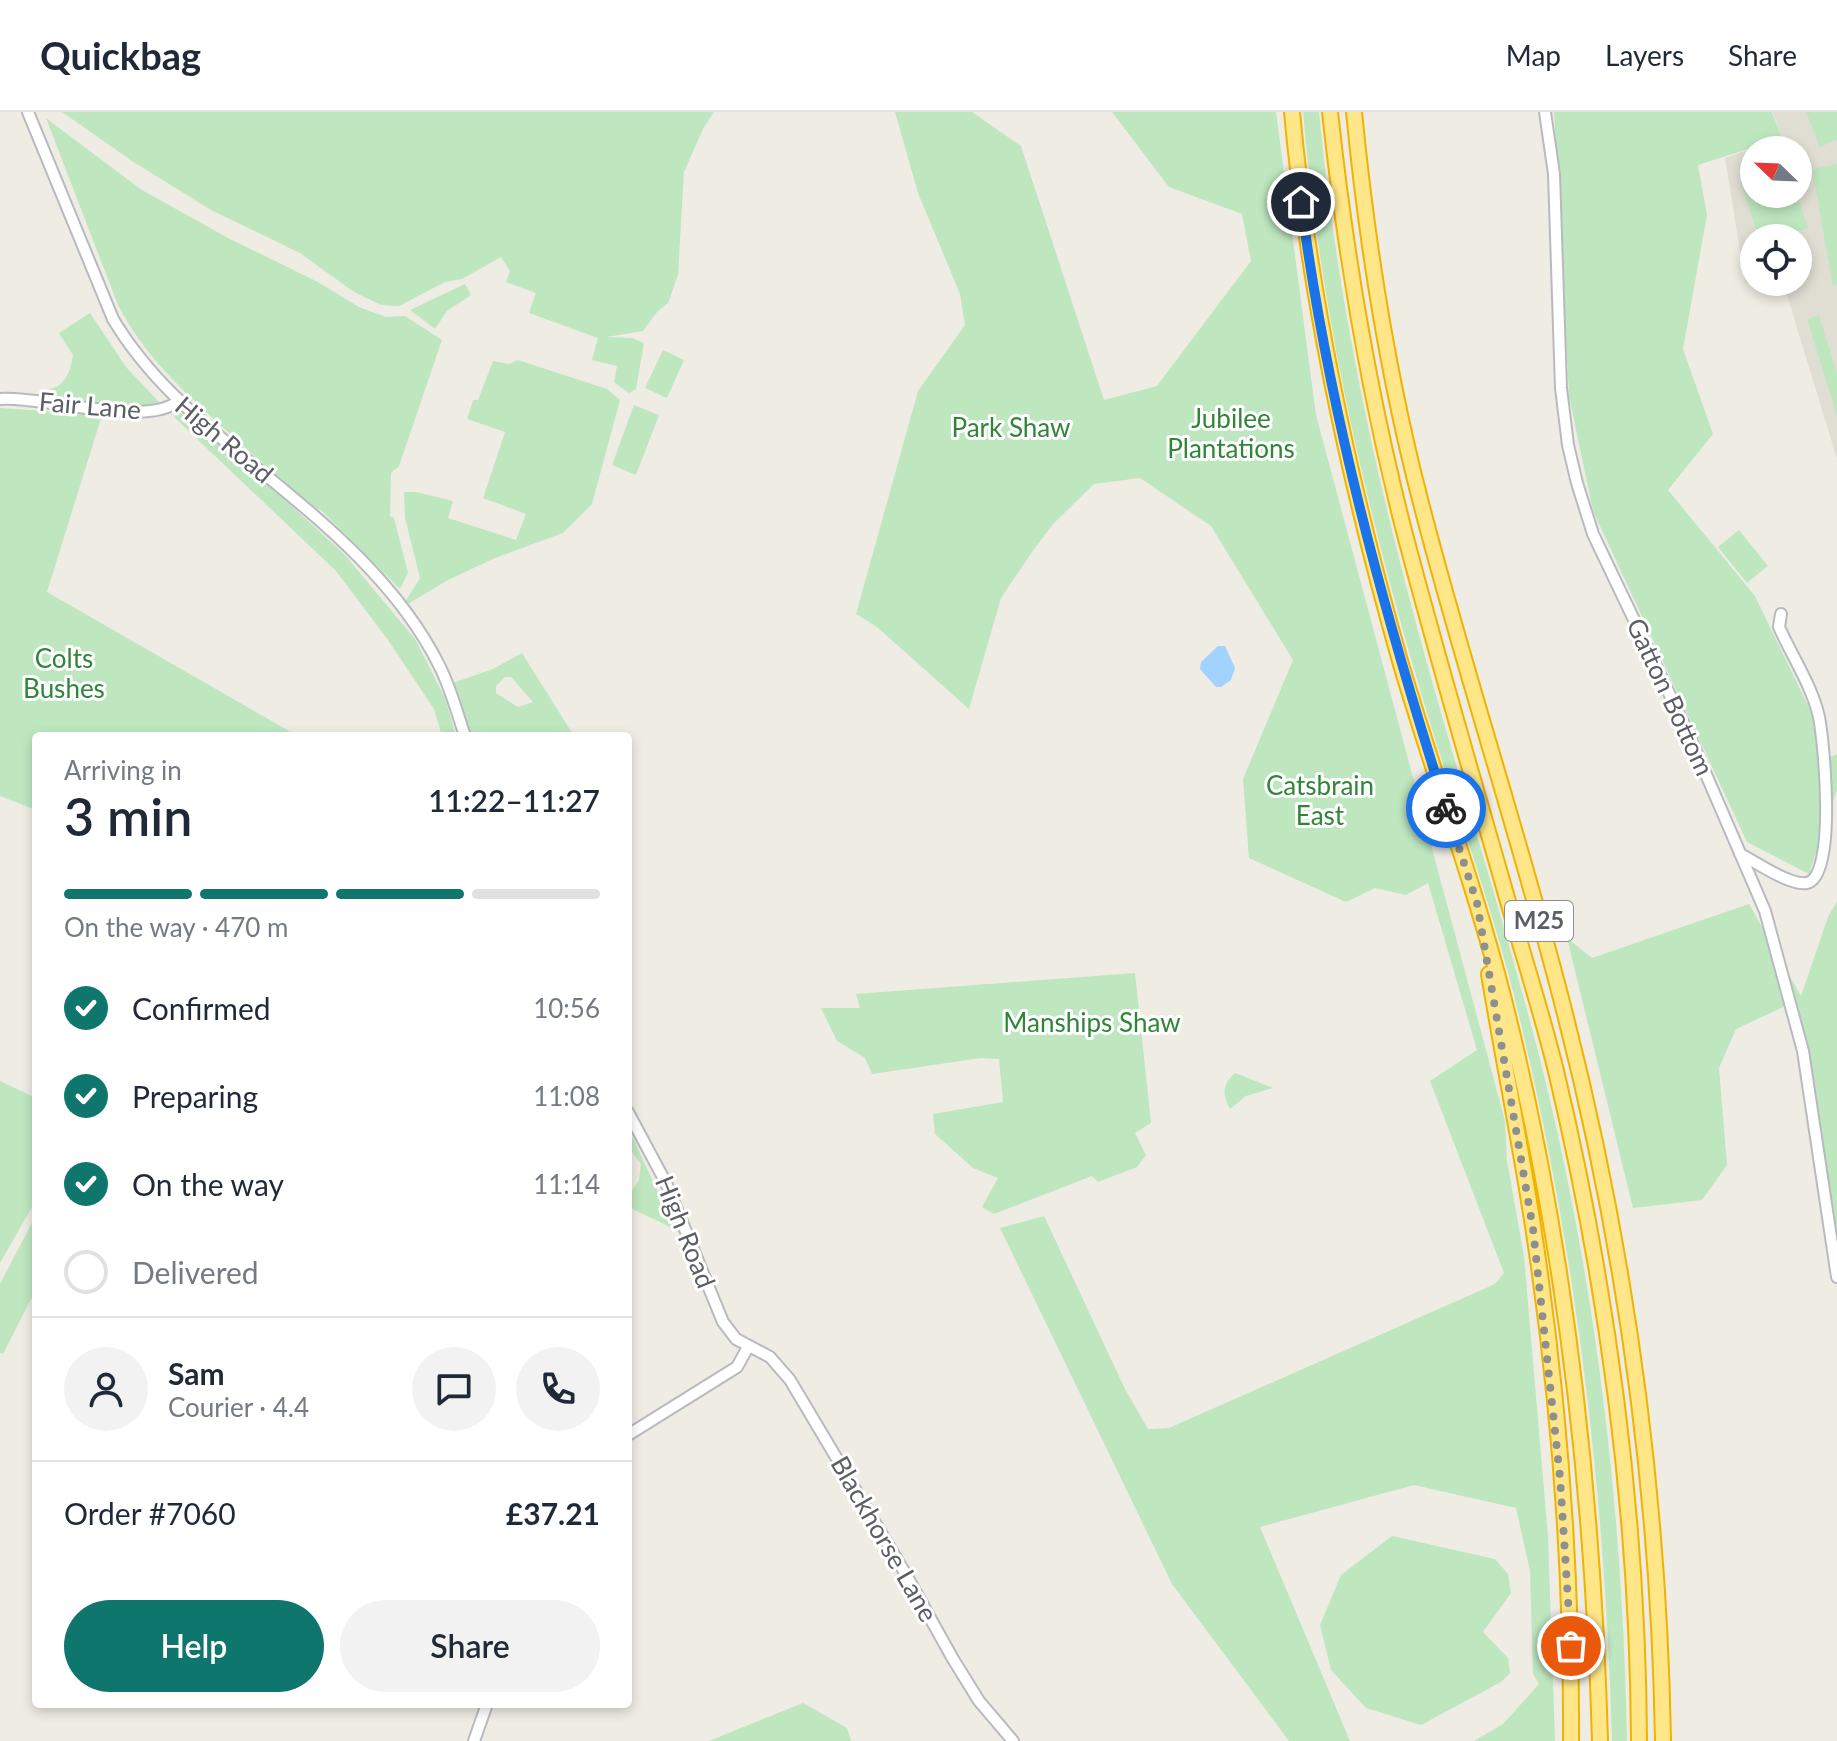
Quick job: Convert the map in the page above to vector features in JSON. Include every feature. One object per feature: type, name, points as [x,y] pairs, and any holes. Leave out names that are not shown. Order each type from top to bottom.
[{"type":"highway","name":"M25","points":[[1292,112],[1307,249],[1341,432],[1400,660],[1477,903],[1536,1132],[1570,1344],[1586,1509],[1600,1741]]},
{"type":"highway","name":"M25","points":[[1330,112],[1354,294],[1387,463],[1555,1067],[1586,1208],[1602,1294],[1628,1499],[1639,1680],[1639,1741]]},
{"type":"highway","name":"M25","points":[[1354,112],[1361,186],[1380,307],[1421,504],[1565,1011],[1608,1201],[1628,1314],[1649,1480],[1663,1741]]},
{"type":"highway","name":"M25","points":[[1477,903],[1531,1214],[1549,1358],[1567,1557],[1571,1741]]},
{"type":"street","name":"High Road","points":[[28,112],[113,319],[129,346],[178,401],[304,507],[367,564],[388,588],[425,640],[440,668],[464,732]]},
{"type":"street","name":"Gatton Bottom","points":[[1545,112],[1554,174],[1561,388],[1568,445],[1577,483],[1593,534],[1689,735],[1765,911],[1803,1051],[1837,1277]]},
{"type":"street","name":"Fair Lane","points":[[0,399],[138,413],[166,410],[178,401]]},
{"type":"street","points":[[1740,854],[1786,879],[1806,883],[1816,878],[1823,865],[1827,799],[1819,716],[1779,627],[1781,614]]},
{"type":"street","name":"High Road","points":[[632,1119],[666,1183],[723,1322],[736,1339],[748,1347]]},
{"type":"street","points":[[632,1433],[737,1367],[748,1347]]},
{"type":"street","name":"Blackhorse Lane","points":[[748,1347],[770,1357],[790,1380],[953,1659],[979,1701],[1013,1741]]},
{"type":"street","points":[[474,1741],[486,1708]]},
{"type":"shaded area","points":[[1773,112],[1837,112],[1837,459],[1787,296],[1812,296],[1812,224],[1740,224],[1740,251],[1725,158],[1740,153],[1740,208],[1812,208],[1812,136],[1781,136]]},
{"type":"green space","points":[[62,112],[714,112],[684,172],[678,275],[668,303],[643,331],[607,337],[632,338],[644,343],[636,389],[629,393],[614,382],[617,366],[592,360],[598,338],[529,313],[536,293],[506,282],[510,271],[501,257],[462,279],[445,282],[399,306],[381,305],[354,292],[300,253],[211,210],[132,161]]},
{"type":"green space","points":[[895,112],[972,112],[1021,146],[1104,400],[1157,386],[1251,261],[1242,214],[1169,187],[1112,112],[1276,112],[1316,415],[1505,1121],[1507,1161],[1524,1256],[1548,1537],[1555,1741],[1474,1741],[1503,1724],[1539,1684],[1533,1674],[1530,1571],[1516,1508],[1414,1485],[1260,1527],[1350,1741],[1289,1741],[1172,1584],[1000,1228],[1044,1216],[1125,1389],[1148,1429],[1169,1428],[1495,1284],[1504,1273],[1430,1081],[1477,1050],[1428,883],[1406,895],[1375,888],[1346,902],[1249,858],[1243,779],[1293,660],[1211,526],[1140,478],[1094,484],[1053,524],[1001,598],[969,709],[877,627],[856,614],[918,391],[965,325],[960,294],[918,193]]},
{"type":"green space","points":[[1303,112],[1319,112],[1344,301],[1382,488],[1429,670],[1528,1013],[1562,1153],[1604,1404],[1620,1572],[1627,1741],[1612,1741],[1602,1547],[1593,1450],[1568,1257],[1551,1161],[1508,972],[1414,669],[1360,463],[1331,323],[1310,183]]},
{"type":"green space","points":[[1554,112],[1772,112],[1781,136],[1740,136],[1740,152],[1698,165],[1707,215],[1683,349],[1713,434],[1668,490],[1755,596],[1813,716],[1820,761],[1837,754],[1837,790],[1809,874],[1747,842],[1593,511],[1569,396]]},
{"type":"green space","points":[[1806,112],[1837,112],[1837,140],[1820,147]]},
{"type":"green space","points":[[46,118],[142,190],[228,238],[318,282],[359,307],[386,317],[405,316],[442,340],[399,466],[391,473],[390,516],[394,518],[408,573],[400,589],[320,509],[279,478],[188,395],[138,338],[118,305]]},
{"type":"green space","points":[[1837,164],[1837,285],[1833,286],[1812,169]]},
{"type":"green space","points":[[1749,208],[1802,208],[1807,224],[1754,224]]},
{"type":"green space","points":[[465,284],[471,295],[447,311],[435,329],[410,310]]},
{"type":"green space","points":[[90,313],[126,367],[161,404],[128,408],[39,394],[58,386],[70,368],[73,355],[59,333]]},
{"type":"green space","points":[[1819,315],[1837,373],[1837,416],[1807,319]]},
{"type":"green space","points":[[663,350],[684,360],[667,398],[645,388]]},
{"type":"green space","points":[[518,360],[607,389],[620,400],[592,504],[563,533],[495,558],[448,580],[408,604],[405,602],[420,578],[405,518],[404,492],[453,501],[448,518],[516,540],[526,514],[483,498],[505,432],[467,419],[493,361],[509,364]]},
{"type":"green space","points":[[634,405],[659,415],[636,475],[612,465]]},
{"type":"green space","name":"Colts Bushes","points":[[0,408],[102,415],[47,592],[289,731],[32,732],[32,808],[0,796]]},
{"type":"green space","points":[[179,412],[270,486],[344,554],[415,639],[445,698],[455,732],[441,732],[434,709],[388,640],[336,571],[174,417]]},
{"type":"green space","points":[[1739,530],[1768,566],[1747,583],[1718,547]]},
{"type":"green space","points":[[522,653],[571,732],[469,732],[453,683],[493,669]],"holes":[[[505,677],[511,677],[533,702],[518,707],[496,693],[496,686]]]},
{"type":"green space","points":[[1837,901],[1837,1238],[1815,1093],[1794,1002],[1736,1029],[1719,1068],[1727,1165],[1702,1200],[1633,1208],[1567,938],[1592,958],[1749,904],[1801,996],[1828,917]]},
{"type":"green space","name":"Manships Shaw","points":[[1135,973],[1151,1123],[1135,1133],[1146,1155],[1137,1167],[1098,1182],[1092,1176],[994,1214],[982,1207],[998,1178],[973,1168],[935,1134],[933,1114],[1003,1102],[999,1059],[981,1058],[872,1074],[865,1058],[837,1041],[821,1008],[860,1008],[856,994]]},
{"type":"green space","points":[[1235,1073],[1273,1088],[1246,1096],[1230,1109],[1225,1090]]},
{"type":"green space","points":[[0,1081],[32,1096],[32,1207],[0,1263]]},
{"type":"green space","points":[[632,1136],[677,1232],[632,1208],[632,1190],[639,1180],[641,1164],[632,1152]]},
{"type":"green space","points":[[32,1223],[32,1300],[3,1354],[0,1353],[0,1284]]},
{"type":"green space","points":[[1392,1536],[1495,1559],[1508,1574],[1511,1593],[1483,1632],[1508,1658],[1510,1673],[1501,1682],[1421,1725],[1366,1708],[1331,1670],[1320,1625],[1341,1575]]},
{"type":"green space","points":[[803,1703],[847,1728],[851,1741],[709,1741]]},
{"type":"water","points":[[1218,646],[1225,646],[1235,668],[1231,680],[1221,687],[1216,687],[1200,669],[1201,662]]},
{"type":"way so far","points":[[1446,808],[1477,903],[1533,1229],[1560,1477],[1571,1646]]},
{"type":"route","points":[[1301,202],[1341,432],[1400,660],[1446,808]]},
{"type":"park label","name":"Park Shaw","points":[[1011,428]]},
{"type":"park label","name":"Jubilee Plantations","points":[[1231,434]]},
{"type":"park label","name":"Catsbrain East","points":[[1320,801]]}]
